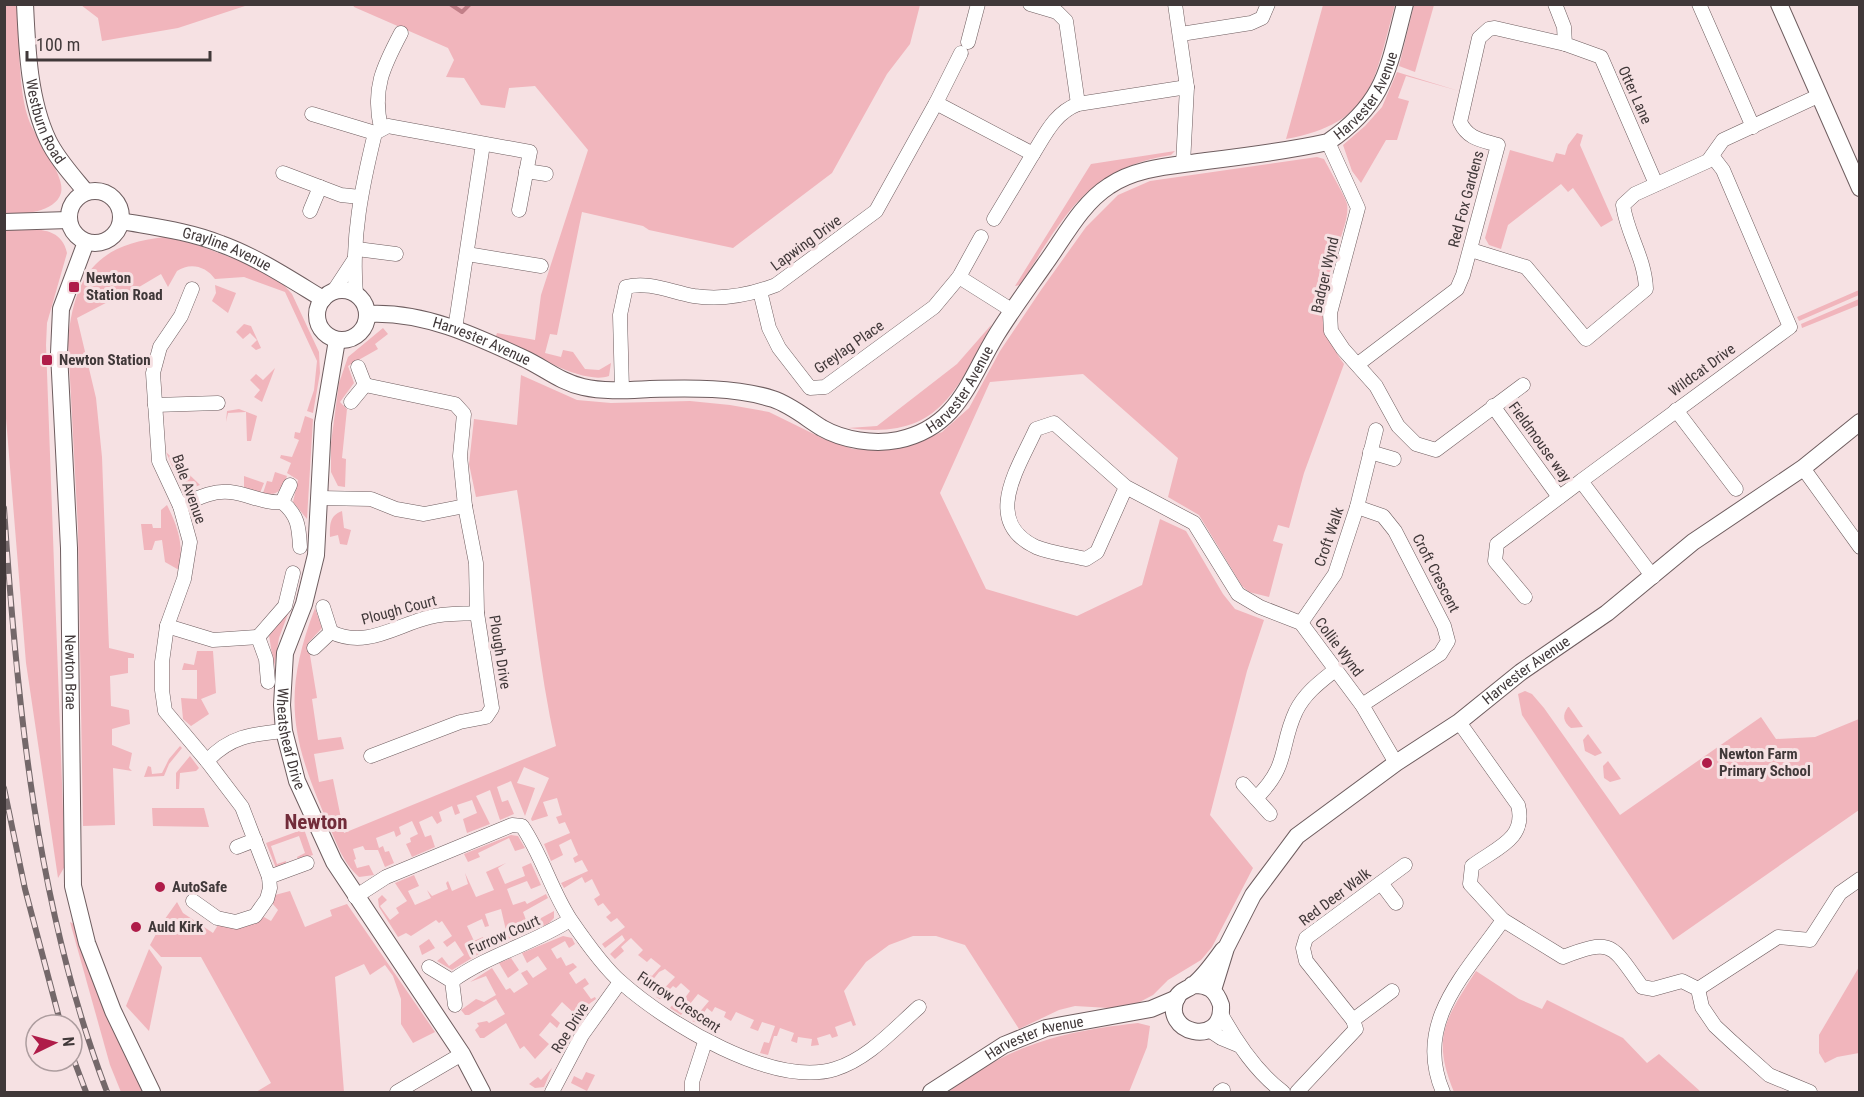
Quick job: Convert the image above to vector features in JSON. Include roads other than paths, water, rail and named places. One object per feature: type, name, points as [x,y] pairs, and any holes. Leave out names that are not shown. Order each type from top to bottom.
[{"type":"street","name":"Westburn Road","points":[[25,4],[26,35],[38,111],[48,141],[86,192]]},
{"type":"street","name":"Lapwing Drive","points":[[622,390],[620,315],[626,287],[639,283],[694,296],[719,298],[760,291],[789,277],[876,211],[964,48],[978,4]]},
{"type":"street","points":[[1030,4],[1057,12],[1066,21],[1078,104]]},
{"type":"street","points":[[1175,4],[1187,87],[1183,164]]},
{"type":"street","points":[[1180,34],[1251,23],[1262,18],[1268,4]]},
{"type":"street","name":"Harvester Avenue","points":[[368,314],[417,316],[525,358],[564,380],[582,387],[622,390],[695,389],[772,399],[786,404],[824,429],[849,438],[877,442],[899,440],[924,430],[945,417],[964,396],[996,335],[1078,218],[1110,185],[1132,174],[1328,142],[1349,128],[1368,110],[1383,83],[1405,4]]},
{"type":"street","points":[[1555,4],[1564,27],[1565,44]]},
{"type":"street","points":[[1699,4],[1753,127]]},
{"type":"street","points":[[1779,4],[1860,188]]},
{"type":"street","name":"Red Fox Gardens","points":[[1358,364],[1457,289],[1471,250],[1498,145],[1473,138],[1465,133],[1460,122],[1479,38],[1489,29],[1495,28],[1565,44]]},
{"type":"street","points":[[356,294],[355,255],[360,196],[378,130],[380,73],[401,33]]},
{"type":"street","name":"Otter Lane","points":[[1565,44],[1600,57],[1656,184]]},
{"type":"street","points":[[994,219],[1057,116],[1066,108],[1078,104],[1187,87]]},
{"type":"street","points":[[1471,250],[1526,267],[1586,339],[1646,289],[1645,270],[1625,222],[1623,205],[1635,194],[1713,157],[1723,140],[1818,96]]},
{"type":"street","points":[[936,103],[1033,154]]},
{"type":"street","points":[[312,114],[378,130],[388,126],[530,152],[519,210]]},
{"type":"street","name":"Badger Wynd","points":[[1328,142],[1358,207],[1330,313],[1331,331],[1343,349],[1376,386],[1398,426],[1416,444],[1436,450]]},
{"type":"street","points":[[455,329],[483,144]]},
{"type":"street","name":"Wildcat Drive","points":[[1581,481],[1790,327],[1723,170],[1713,157]]},
{"type":"street","points":[[526,171],[546,174]]},
{"type":"street","points":[[283,173],[341,195],[360,196]]},
{"type":"street","points":[[310,211],[320,187]]},
{"type":"street","points":[[99,191],[110,195],[121,211],[118,231],[110,239],[99,243],[86,242],[72,230],[69,220],[74,202],[86,192],[99,191]]},
{"type":"street","points":[[4,222],[69,220]]},
{"type":"street","name":"Grayline Avenue","points":[[121,221],[181,232],[221,244],[328,295]]},
{"type":"street","name":"Greylag Place","points":[[760,291],[769,328],[779,348],[810,388],[825,387],[934,307],[959,277],[981,237]]},
{"type":"street","name":"Newton Brae","points":[[86,242],[61,309],[59,353],[69,548],[73,886],[87,943],[110,1002],[152,1092]]},
{"type":"street","points":[[355,255],[396,254]]},
{"type":"street","points":[[467,254],[540,266]]},
{"type":"street","points":[[328,295],[346,290],[363,300],[368,314],[364,328],[351,339],[337,340],[325,333],[320,326],[318,308],[355,255]]},
{"type":"street","points":[[959,277],[1013,311]]},
{"type":"street","name":"Bale Avenue","points":[[192,289],[181,316],[160,347],[153,373],[159,461],[180,506],[190,542],[188,561],[167,626],[162,662],[165,711],[242,807],[269,877]]},
{"type":"street","name":"Wheatsheaf Drive","points":[[337,340],[323,423],[316,555],[304,603],[285,653],[282,705],[284,731],[297,781],[314,823],[356,897],[462,1054],[482,1092]]},
{"type":"street","points":[[351,402],[364,385],[358,367]]},
{"type":"street","name":"Plough Drive","points":[[364,385],[455,404],[464,414],[460,456],[465,506],[476,563],[477,613],[492,708],[486,717],[460,722],[371,756]]},
{"type":"street","name":"Fieldmouse way","points":[[1436,450],[1523,385]]},
{"type":"street","points":[[155,405],[218,403]]},
{"type":"street","name":"Fieldmouse way","points":[[1493,406],[1559,497]]},
{"type":"street","points":[[1676,410],[1736,489]]},
{"type":"street","name":"Harvester Avenue","points":[[1213,990],[1226,948],[1253,895],[1297,836],[1396,764],[1459,722],[1521,672],[1607,613],[1693,542],[1803,468],[1860,422]]},
{"type":"street","name":"Collie Wynd","points":[[1126,487],[1097,552],[1086,559],[1036,547],[1016,533],[1007,515],[1006,494],[1036,429],[1054,423],[1126,487],[1194,523],[1238,594],[1260,607],[1301,623],[1362,705],[1396,764]]},
{"type":"street","name":"Croft Walk","points":[[1301,623],[1335,574],[1357,507],[1376,430]]},
{"type":"street","points":[[1370,452],[1394,459]]},
{"type":"street","points":[[1803,468],[1860,547]]},
{"type":"street","points":[[1525,597],[1495,561],[1497,544],[1581,481],[1653,577]]},
{"type":"street","points":[[282,502],[291,485]]},
{"type":"street","points":[[180,506],[202,495],[230,492],[271,503],[282,502],[294,512],[297,519],[300,547]]},
{"type":"street","points":[[320,498],[371,499],[396,509],[424,514],[465,506]]},
{"type":"street","name":"Croft Crescent","points":[[1357,507],[1383,516],[1395,531],[1444,626],[1448,641],[1440,654],[1362,705]]},
{"type":"street","points":[[167,626],[213,640],[258,637],[285,606],[293,573]]},
{"type":"street","points":[[314,648],[331,632],[323,607]]},
{"type":"street","name":"Plough Court","points":[[331,632],[347,638],[360,638],[388,634],[413,621],[433,616],[477,613]]},
{"type":"street","points":[[258,637],[266,659],[268,682]]},
{"type":"street","points":[[1256,798],[1272,782],[1282,760],[1296,711],[1309,692],[1335,670]]},
{"type":"street","points":[[1459,722],[1518,805],[1522,820],[1517,834],[1472,866],[1470,884],[1503,920],[1563,957],[1592,946],[1607,946],[1617,954],[1642,987],[1653,989],[1682,981],[1698,989]]},
{"type":"street","points":[[207,761],[222,745],[248,735],[284,731]]},
{"type":"street","points":[[1243,784],[1270,814]]},
{"type":"street","name":"Furrow Crescent","points":[[356,897],[387,877],[512,825],[522,826],[570,920],[620,982],[705,1042],[767,1066],[815,1073],[836,1069],[868,1052],[919,1007]]},
{"type":"street","points":[[237,847],[255,840]]},
{"type":"street","points":[[193,901],[223,921],[246,920],[255,915],[267,899],[269,877],[307,863]]},
{"type":"street","name":"Red Deer Walk","points":[[1353,1020],[1306,961],[1303,948],[1306,938],[1405,865]]},
{"type":"street","points":[[1698,989],[1778,937],[1810,940],[1840,893],[1860,879]]},
{"type":"street","points":[[1381,883],[1396,903]]},
{"type":"street","name":"Furrow Court","points":[[452,981],[476,964],[544,937],[570,920]]},
{"type":"street","points":[[1443,1092],[1434,1067],[1434,1035],[1443,1007],[1503,920]]},
{"type":"street","name":"Harvester Avenue","points":[[1192,985],[1226,948]]},
{"type":"street","points":[[429,967],[452,981],[455,1005]]},
{"type":"street","name":"Roe Drive","points":[[552,1092],[582,1035],[620,982]]},
{"type":"street","points":[[1151,1009],[1194,1032],[1209,1030],[1218,1022],[1221,1014],[1221,1005],[1213,990],[1201,985],[1192,985],[1182,991],[1174,1008],[1179,1023]]},
{"type":"street","points":[[1698,989],[1702,1007],[1715,1026],[1769,1076],[1810,1092]]},
{"type":"street","points":[[1297,1092],[1352,1036],[1356,1029],[1353,1020],[1392,991]]},
{"type":"street","name":"Harvester Avenue","points":[[931,1092],[1004,1045],[1046,1028],[1151,1009],[1177,998]]},
{"type":"street","points":[[1221,1014],[1238,1045],[1271,1083],[1282,1092]]},
{"type":"street","points":[[1209,1030],[1238,1045]]},
{"type":"street","points":[[692,1092],[692,1082],[705,1042]]},
{"type":"street","points":[[397,1092],[462,1054]]},
{"type":"waterway","points":[[450,4],[462,12],[470,4]]},
{"type":"railway","points":[[4,508],[24,730],[47,878],[63,950],[83,1022],[107,1092]]},
{"type":"railway","points":[[4,788],[25,889],[58,1013]]},
{"type":"railway","points":[[79,1073],[86,1092]]},
{"type":"place","name":"Newton Station Road","points":[[74,287]]},
{"type":"place","name":"Newton Station","points":[[47,360]]},
{"type":"place","name":"Newton Farm Primary School","points":[[1707,763]]},
{"type":"place","name":"AutoSafe","points":[[160,887]]},
{"type":"place","name":"Auld Kirk","points":[[136,927]]},
{"type":"district","name":"Newton","points":[[316,822]]}]
